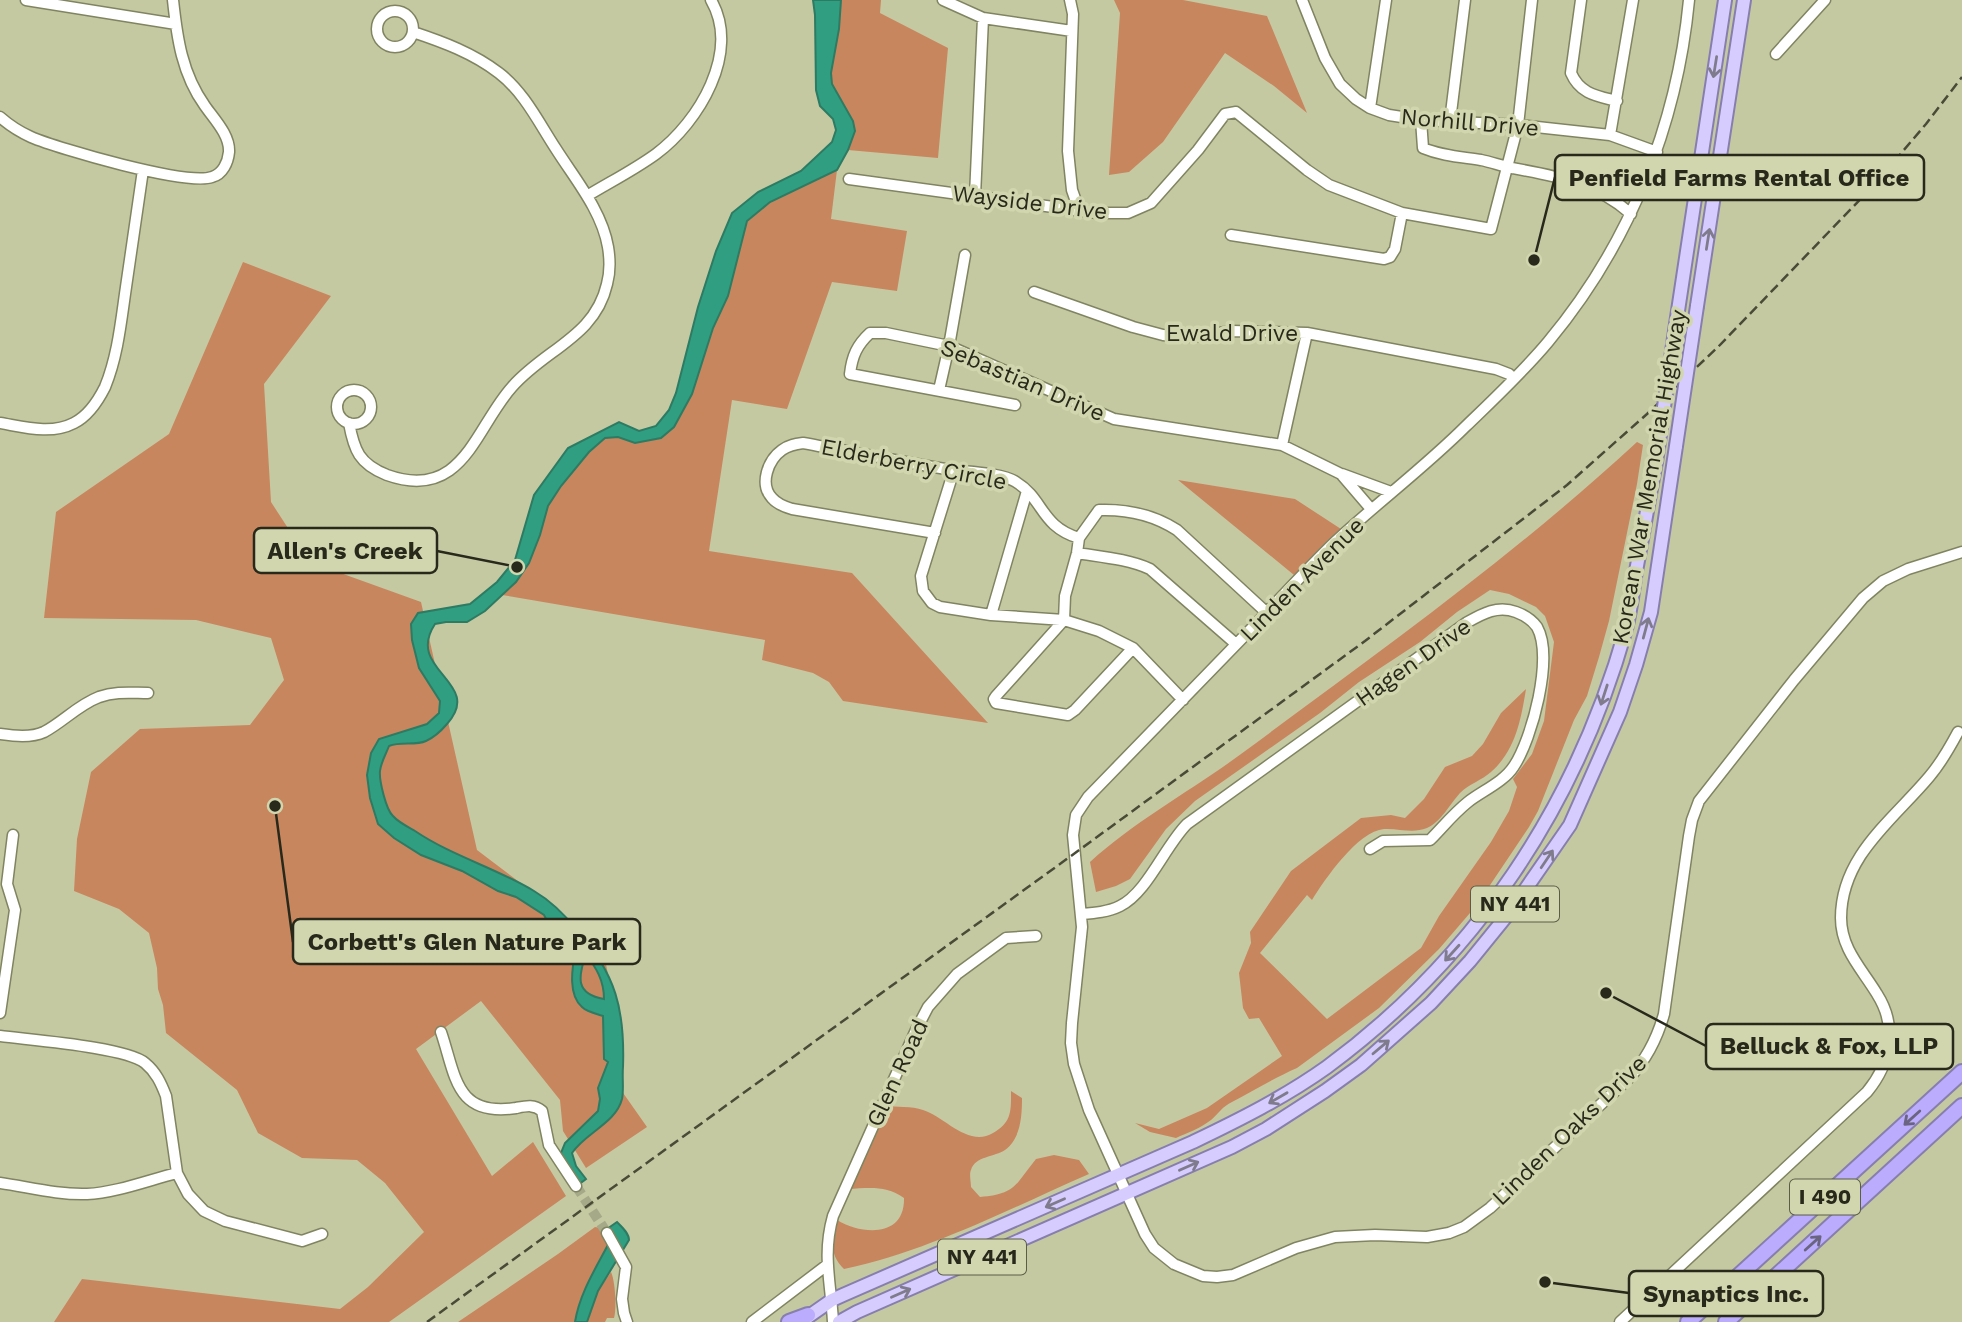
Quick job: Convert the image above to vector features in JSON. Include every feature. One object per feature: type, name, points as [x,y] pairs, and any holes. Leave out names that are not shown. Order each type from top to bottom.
[{"type":"highway","name":"I 490","points":[[1688,1322],[1962,1072]]},
{"type":"highway","name":"I 490","points":[[1726,1322],[1962,1106]]},
{"type":"highway","points":[[789,1322],[804,1319]]},
{"type":"main road","name":"Korean War Memorial Highway","points":[[804,1319],[832,1300],[1193,1142],[1298,1086],[1327,1067],[1407,999],[1454,951],[1498,896],[1537,837],[1570,777],[1597,716],[1626,627],[1656,462],[1725,0]]},
{"type":"main road","name":"Korean War Memorial Highway","points":[[839,1322],[1244,1141],[1334,1084],[1399,1032],[1431,1003],[1470,961],[1509,913],[1570,824],[1620,712],[1651,612],[1744,0]]},
{"type":"street","points":[[26,0],[176,24]]},
{"type":"street","points":[[0,117],[40,141],[143,170],[205,179],[217,175],[228,158],[229,145],[195,92],[188,76],[173,0]]},
{"type":"street","points":[[587,196],[656,154],[675,137],[693,114],[715,74],[721,54],[723,37],[711,0]]},
{"type":"street","points":[[943,0],[983,18],[1072,31]]},
{"type":"street","points":[[1070,0],[1073,14],[1068,151],[1072,190],[1079,210]]},
{"type":"street","name":"Norhill Drive","points":[[1302,0],[1325,58],[1340,84],[1356,99],[1370,107],[1421,120],[1518,125],[1610,135],[1657,152]]},
{"type":"street","points":[[1370,107],[1386,0]]},
{"type":"street","points":[[1450,121],[1465,0]]},
{"type":"street","points":[[1508,167],[1518,125],[1532,0]]},
{"type":"street","points":[[1581,0],[1571,73],[1575,82],[1589,94],[1617,101]]},
{"type":"street","points":[[1610,135],[1633,0]]},
{"type":"street","name":"Linden Avenue","points":[[1126,1194],[1080,1086],[1071,1043],[1081,949],[1081,914],[1074,842],[1075,820],[1081,806],[1335,543],[1465,427],[1514,379],[1580,301],[1631,214],[1657,152],[1679,75],[1689,0]]},
{"type":"street","points":[[1776,54],[1825,0]]},
{"type":"street","points":[[975,196],[983,18]]},
{"type":"street","points":[[349,423],[354,447],[364,460],[378,470],[402,479],[430,479],[449,471],[470,452],[511,387],[538,362],[570,340],[596,314],[608,283],[608,246],[600,223],[587,196],[526,102],[500,74],[459,49],[413,32]]},
{"type":"street","name":"Wayside Drive","points":[[849,179],[1097,213],[1128,213],[1152,203],[1226,114],[1236,112],[1329,185],[1402,213],[1491,229],[1508,167]]},
{"type":"street","points":[[1421,120],[1423,148],[1435,153],[1482,160],[1570,180],[1591,187],[1620,204],[1631,214]]},
{"type":"street","points":[[0,423],[41,429],[66,427],[86,414],[100,396],[119,340],[143,170]]},
{"type":"street","points":[[1231,236],[1384,259],[1390,257],[1395,249],[1402,213]]},
{"type":"street","points":[[939,390],[965,255]]},
{"type":"street","name":"Ewald Drive","points":[[1034,292],[1163,335],[1200,337],[1232,331],[1307,333],[1496,369],[1514,379]]},
{"type":"street","name":"Sebastian Drive","points":[[1015,405],[850,374],[852,359],[855,350],[870,333],[893,334],[949,346],[1114,419],[1282,445],[1341,474],[1391,492]]},
{"type":"street","points":[[1282,445],[1307,333]]},
{"type":"street","name":"Elderberry Circle","points":[[935,533],[792,509],[772,499],[767,490],[767,470],[782,450],[803,443],[1015,480],[1053,525],[1066,534],[1079,538]]},
{"type":"street","points":[[954,470],[921,576],[921,584],[927,598],[940,607],[991,615],[1064,620],[1099,631],[1133,648],[1183,700]]},
{"type":"street","name":"Sebastian Drive","points":[[1341,474],[1371,509]]},
{"type":"street","points":[[991,615],[1027,491]]},
{"type":"street","points":[[1133,648],[1068,715],[996,703],[996,696],[1064,620],[1065,596],[1079,538],[1099,510],[1133,512],[1168,524],[1267,613]]},
{"type":"street","name":"Linden Oaks Drive","points":[[1126,1194],[1154,1248],[1187,1271],[1217,1277],[1233,1275],[1296,1248],[1329,1238],[1347,1235],[1433,1237],[1449,1233],[1490,1208],[1629,1078],[1651,1050],[1664,1014],[1689,836],[1699,801],[1794,680],[1863,598],[1883,581],[1908,569],[1962,552]]},
{"type":"street","points":[[1077,553],[1150,569],[1236,644]]},
{"type":"street","name":"Hagen Drive","points":[[1081,914],[1110,910],[1132,898],[1187,824],[1466,623],[1489,611],[1500,609],[1512,610],[1531,620],[1542,639],[1541,681],[1530,735],[1513,769],[1466,803],[1430,840],[1382,841],[1370,849]]},
{"type":"street","points":[[0,734],[18,736],[43,733],[76,709],[100,696],[116,692],[148,693]]},
{"type":"street","points":[[1620,1322],[1867,1092],[1881,1072],[1889,1048],[1887,1017],[1878,995],[1846,946],[1841,917],[1844,895],[1852,869],[1866,846],[1935,770],[1958,732]]},
{"type":"street","points":[[0,1013],[15,910],[4,883],[13,835]]},
{"type":"street","name":"Glen Road","points":[[833,1322],[827,1244],[833,1216],[928,1007],[957,974],[1006,938],[1036,936]]},
{"type":"street","points":[[441,1032],[454,1078],[461,1091],[471,1100],[491,1110],[530,1106],[542,1111],[549,1146],[576,1186]]},
{"type":"street","points":[[0,1036],[96,1049],[132,1057],[145,1063],[158,1077],[166,1096],[177,1173],[188,1194],[197,1204],[225,1221],[302,1241],[322,1234]]},
{"type":"street","points":[[0,1183],[86,1194],[100,1193],[177,1173]]},
{"type":"street","points":[[608,1236],[625,1262],[622,1299],[627,1322]]},
{"type":"street","points":[[752,1322],[827,1265]]},
{"type":"shaded area","points":[[841,0],[881,0],[880,13],[948,48],[938,158],[848,150],[855,131],[853,121],[832,84],[831,73]]},
{"type":"shaded area","points":[[1114,0],[1183,0],[1267,16],[1307,113],[1274,86],[1225,53],[1163,142],[1129,172],[1109,175],[1120,13]]},
{"type":"shaded area","points":[[837,170],[831,219],[907,231],[897,291],[832,282],[787,409],[732,400],[709,551],[852,573],[988,723],[843,701],[829,682],[813,673],[762,660],[765,640],[502,595],[516,582],[540,535],[548,506],[589,452],[605,438],[618,437],[635,443],[661,438],[728,296],[747,221],[770,202]]},
{"type":"shaded area","points":[[243,262],[331,296],[264,384],[271,502],[310,562],[421,602],[477,850],[547,903],[604,954],[617,1020],[621,1090],[647,1127],[586,1168],[563,1131],[560,1100],[481,1001],[416,1049],[492,1176],[533,1142],[566,1196],[389,1322],[54,1322],[82,1279],[340,1309],[368,1287],[424,1232],[385,1183],[357,1160],[302,1158],[258,1133],[237,1090],[166,1033],[149,933],[119,909],[74,891],[77,839],[91,772],[140,729],[250,725],[284,680],[271,638],[196,620],[44,618],[56,512],[169,434]]},
{"type":"shaded area","points":[[1637,442],[1643,445],[1637,484],[1609,621],[1587,696],[1574,720],[1538,811],[1476,906],[1439,949],[1379,1008],[1297,1068],[1229,1104],[1207,1123],[1176,1138],[1150,1132],[1135,1123],[1159,1129],[1207,1108],[1282,1056],[1259,1018],[1249,1019],[1243,1008],[1239,973],[1251,943],[1250,932],[1291,871],[1361,818],[1391,815],[1405,818],[1424,799],[1445,767],[1472,756],[1483,744],[1501,713],[1526,689],[1512,744],[1491,772],[1456,797],[1441,817],[1427,828],[1411,831],[1384,829],[1364,838],[1343,857],[1312,900],[1307,895],[1260,953],[1327,1019],[1421,948],[1439,916],[1491,842],[1509,811],[1517,787],[1513,779],[1532,754],[1544,721],[1554,642],[1545,616],[1536,607],[1509,594],[1490,590],[1195,801],[1166,829],[1130,879],[1096,892],[1090,862],[1126,833],[1241,754],[1443,603],[1542,524]]},
{"type":"shaded area","points":[[1178,480],[1295,499],[1341,529],[1294,575]]},
{"type":"shaded area","points":[[1011,1091],[1022,1098],[1020,1126],[1005,1150],[973,1165],[970,1174],[971,1187],[980,1197],[1008,1191],[1019,1182],[1036,1159],[1054,1155],[1079,1160],[1089,1174],[938,1240],[844,1269],[836,1258],[833,1246],[837,1220],[858,1229],[880,1230],[897,1220],[902,1211],[904,1198],[891,1191],[877,1188],[848,1189],[884,1106],[923,1110],[966,1134],[984,1137],[999,1129],[1007,1120]]},
{"type":"shaded area","points":[[595,1227],[607,1229],[613,1237],[585,1289],[575,1322],[458,1322],[558,1254]]},
{"type":"shaded area","points":[[611,1272],[615,1294],[614,1318],[607,1318],[605,1322],[587,1322],[598,1291]]},
{"type":"water","points":[[813,0],[841,0],[831,73],[832,84],[853,121],[855,131],[837,170],[770,202],[747,221],[728,296],[713,328],[692,394],[674,427],[661,438],[635,443],[618,437],[605,438],[589,452],[548,506],[529,563],[516,582],[485,611],[467,622],[435,624],[428,640],[429,654],[452,686],[457,697],[456,710],[445,727],[429,739],[389,746],[381,768],[384,795],[390,813],[395,818],[444,848],[519,883],[546,899],[568,919],[590,946],[609,978],[620,1010],[623,1095],[613,1115],[572,1153],[576,1166],[586,1179],[578,1185],[561,1160],[561,1153],[565,1143],[598,1111],[598,1088],[608,1062],[604,1059],[603,1016],[584,1009],[575,996],[572,982],[575,953],[560,945],[544,915],[516,897],[421,855],[378,824],[370,798],[367,775],[371,753],[379,739],[427,724],[439,713],[440,701],[419,668],[412,640],[411,624],[418,613],[470,604],[497,582],[515,560],[534,495],[568,448],[619,422],[639,431],[656,426],[669,410],[676,393],[698,307],[716,251],[732,213],[758,192],[801,171],[832,142],[836,130],[833,119],[820,106],[816,90]],"holes":[[[586,954],[601,980],[604,999],[583,989],[581,970]]]},
{"type":"water","points":[[617,1222],[627,1233],[629,1240],[598,1291],[587,1322],[575,1322],[585,1289],[612,1237],[607,1229]]},
{"type":"tunnel","points":[[576,1186],[607,1233]]},
{"type":"railway","points":[[427,1322],[1365,641],[1567,485],[1718,347],[1875,184],[1962,77]]},
{"type":"place","name":"Penfield Farms Rental Office","points":[[1534,260]]},
{"type":"place","name":"Allen's Creek","points":[[517,567]]},
{"type":"place","name":"Corbett's Glen Nature Park","points":[[275,806]]},
{"type":"place","name":"Belluck & Fox, LLP","points":[[1606,993]]},
{"type":"place","name":"Synaptics Inc.","points":[[1545,1282]]}]
